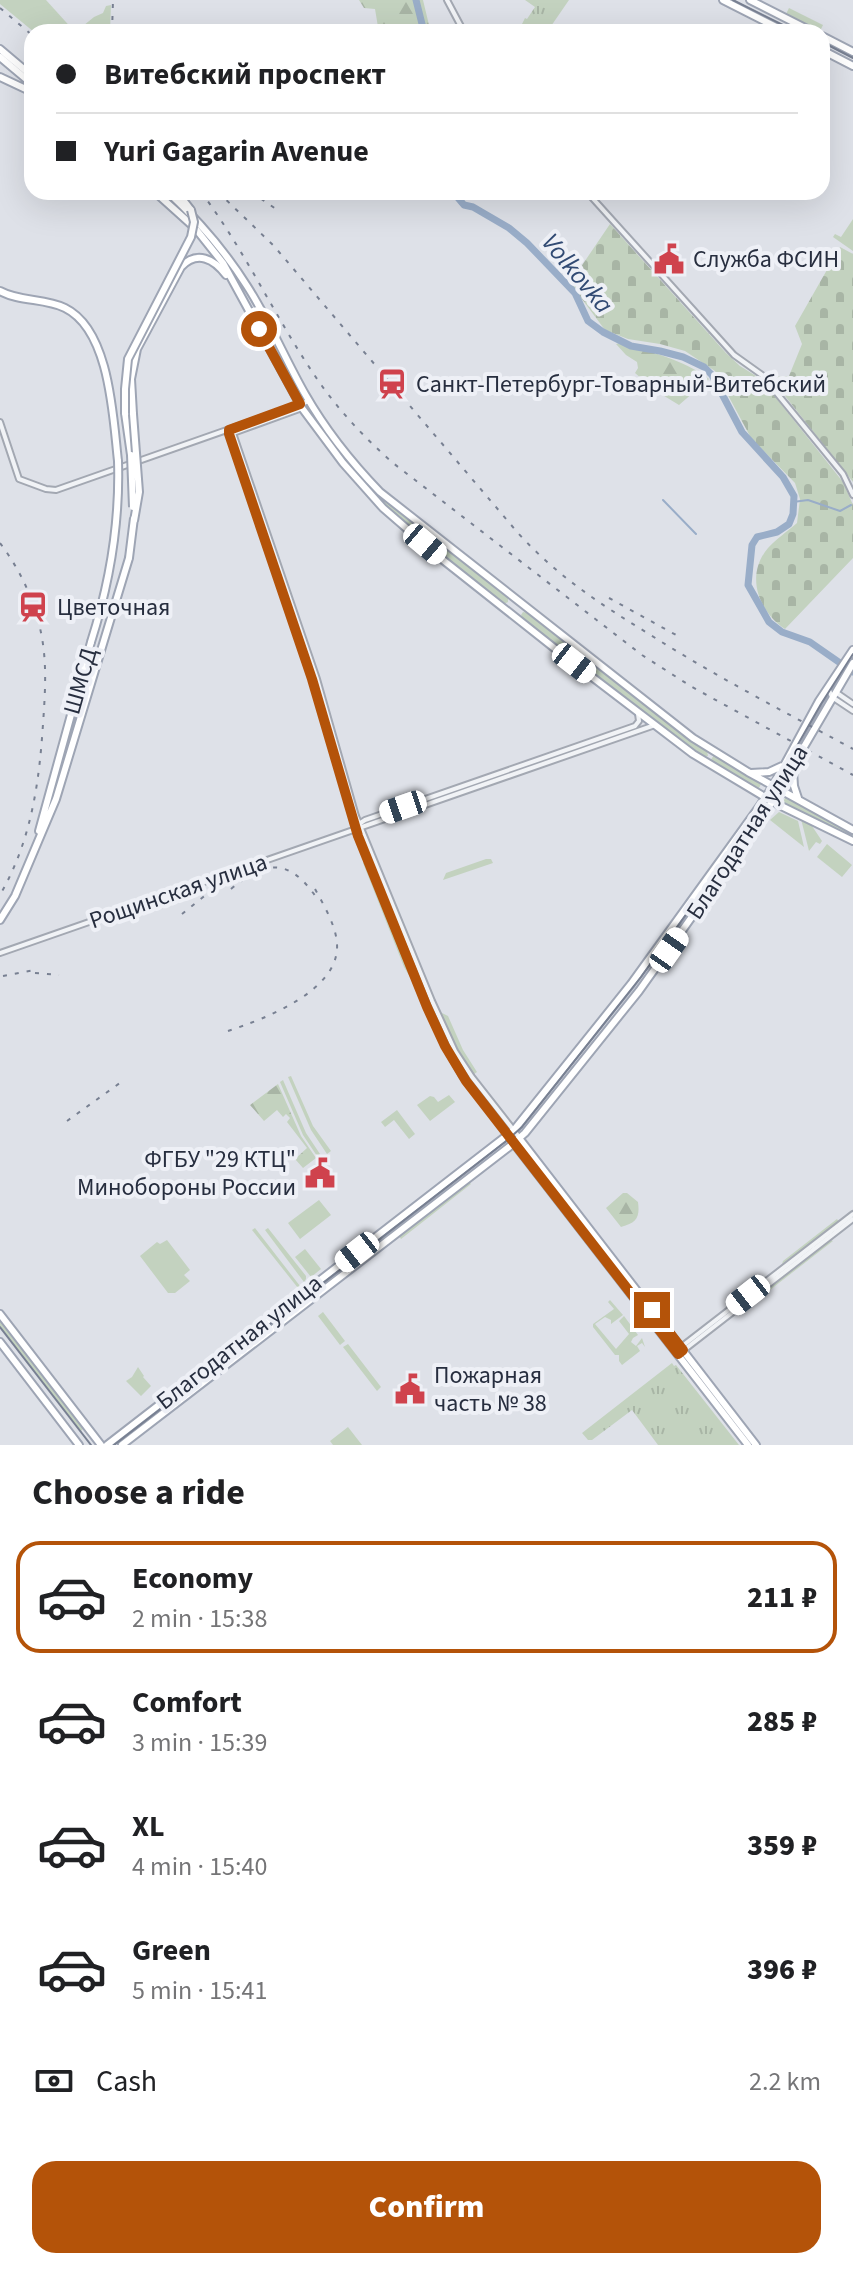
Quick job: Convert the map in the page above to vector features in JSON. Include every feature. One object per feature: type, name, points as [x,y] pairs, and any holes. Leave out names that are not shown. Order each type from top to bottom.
[{"type":"main road","points":[[723,0],[770,24]]},
{"type":"main road","points":[[750,0],[797,24]]},
{"type":"main road","points":[[830,40],[853,52]]},
{"type":"main road","points":[[0,49],[24,69]]},
{"type":"main road","points":[[830,54],[853,66]]},
{"type":"main road","points":[[0,57],[24,77]]},
{"type":"main road","points":[[0,77],[24,88]]},
{"type":"main road","points":[[164,200],[203,237],[223,263],[301,406],[357,481],[383,508],[589,675],[703,760],[773,802],[853,841]]},
{"type":"main road","points":[[176,200],[208,232],[240,276],[309,401],[365,476],[398,506],[693,738],[853,830]]},
{"type":"main road","points":[[129,414],[125,389],[128,359],[193,229],[191,210],[185,200]]},
{"type":"main road","points":[[129,414],[137,349],[183,264],[197,257],[210,260],[239,290]]},
{"type":"main road","name":"ШМСД","points":[[0,291],[63,307],[88,327],[96,342],[111,402],[118,461],[118,510],[113,558],[103,605],[39,830],[0,918]]},
{"type":"main road","name":"ШМСД","points":[[0,918],[15,896],[56,799],[129,558],[134,521],[129,414]]},
{"type":"main road","points":[[357,481],[365,476]]},
{"type":"main road","points":[[503,607],[510,603],[512,596]]},
{"type":"main road","points":[[518,619],[520,611],[526,608]]},
{"type":"main road","points":[[831,692],[850,661],[853,650]]},
{"type":"main road","points":[[589,675],[590,668],[597,664]]},
{"type":"main road","name":"Благодатная улица","points":[[122,1445],[517,1141],[639,991],[773,802],[785,763],[831,692]]},
{"type":"main road","name":"Благодатная улица","points":[[104,1445],[511,1132],[631,984],[765,797],[794,767],[831,692]]},
{"type":"main road","points":[[703,760],[710,758],[710,749]]},
{"type":"main road","points":[[748,772],[769,772],[785,763]]},
{"type":"main road","points":[[794,767],[798,799]]},
{"type":"main road","points":[[511,1132],[756,1445]]},
{"type":"main road","points":[[0,1314],[104,1445]]},
{"type":"main road","points":[[244,1339],[249,1346]]},
{"type":"main road","points":[[0,1342],[79,1445]]},
{"type":"main road","points":[[680,1350],[748,1445]]},
{"type":"street","points":[[447,0],[460,24]]},
{"type":"street","points":[[594,200],[734,355],[764,377],[843,474],[853,495]]},
{"type":"street","points":[[0,422],[19,479],[46,489],[60,489],[309,401]]},
{"type":"street","points":[[231,431],[317,679],[355,814],[448,1036],[472,1077],[511,1132]]},
{"type":"street","points":[[231,431],[229,434],[312,679],[355,829],[442,1040],[462,1076],[511,1132]]},
{"type":"street","points":[[831,692],[853,704]]},
{"type":"street","points":[[831,692],[853,711]]},
{"type":"street","name":"Рощинская улица","points":[[0,953],[355,829],[635,726],[639,719],[637,712]]},
{"type":"street","name":"Рощинская улица","points":[[360,825],[655,725]]},
{"type":"street","points":[[442,1040],[448,1036]]},
{"type":"street","points":[[680,1350],[853,1217]]},
{"type":"green space","points":[[0,0],[46,0],[68,24],[24,24],[0,4]]},
{"type":"green space","points":[[359,0],[423,0],[429,24],[378,24],[375,9],[364,8]]},
{"type":"green space","points":[[525,0],[569,0],[552,24],[522,24],[535,7]]},
{"type":"green space","points":[[111,5],[110,24],[85,24],[103,13],[106,6]]},
{"type":"green space","points":[[789,8],[821,24],[806,24],[786,14]]},
{"type":"green space","points":[[853,219],[853,251],[833,237],[835,234],[841,237]]},
{"type":"green space","points":[[610,224],[726,353],[761,379],[843,482],[853,505],[853,558],[785,629],[768,613],[756,581],[761,558],[768,548],[797,523],[800,499],[795,483],[751,438],[715,371],[685,351],[628,339],[605,330],[570,283]]},
{"type":"green space","points":[[840,247],[853,254],[853,482],[770,377],[789,376],[802,344],[795,326]]},
{"type":"green space","points":[[624,342],[678,362],[709,379],[679,405],[635,373],[637,362],[616,344]]},
{"type":"green space","points":[[379,496],[508,597],[508,602],[504,604],[441,554],[378,499]]},
{"type":"green space","points":[[523,612],[592,663],[587,670],[523,619]]},
{"type":"green space","points":[[594,667],[707,751],[708,756],[704,757],[689,747],[593,674]]},
{"type":"green space","points":[[714,755],[761,784],[758,790],[710,761]]},
{"type":"green space","points":[[786,796],[853,834],[853,837],[783,802]]},
{"type":"green space","points":[[779,812],[798,821],[804,847],[770,820]]},
{"type":"green space","points":[[801,819],[812,826],[822,841],[820,844],[816,842],[809,851]]},
{"type":"green space","points":[[827,844],[852,865],[842,877],[817,857]]},
{"type":"green space","points":[[491,859],[493,863],[443,880],[446,873]]},
{"type":"green space","points":[[364,862],[414,984],[404,967]]},
{"type":"green space","points":[[440,1012],[448,1016],[477,1072],[474,1074],[458,1049]]},
{"type":"green space","points":[[291,1076],[313,1126],[331,1151],[327,1154],[311,1130],[288,1077]]},
{"type":"green space","points":[[283,1080],[306,1133],[320,1154],[317,1156],[303,1135],[280,1082]]},
{"type":"green space","points":[[278,1084],[301,1136],[316,1158],[303,1168],[295,1159],[307,1148],[287,1122],[290,1118],[286,1114],[283,1117],[277,1110],[264,1121],[250,1105]]},
{"type":"green space","points":[[449,1095],[455,1102],[430,1121],[417,1105],[430,1096],[438,1102]]},
{"type":"green space","points":[[397,1110],[415,1134],[409,1139],[394,1120],[385,1127],[381,1122]]},
{"type":"green space","points":[[469,1182],[471,1184],[401,1239],[399,1236]]},
{"type":"green space","points":[[623,1193],[638,1202],[638,1212],[631,1224],[621,1227],[606,1208]]},
{"type":"green space","points":[[319,1200],[331,1215],[300,1239],[288,1223]]},
{"type":"green space","points":[[837,1219],[839,1222],[782,1264],[783,1261]]},
{"type":"green space","points":[[255,1228],[300,1286],[298,1288],[252,1230]]},
{"type":"green space","points":[[268,1228],[306,1276],[304,1282],[265,1230]]},
{"type":"green space","points":[[167,1240],[190,1270],[184,1275],[190,1281],[175,1293],[168,1293],[140,1256],[157,1242],[160,1244]]},
{"type":"green space","points":[[830,1240],[833,1241],[766,1293],[765,1290]]},
{"type":"green space","points":[[305,1249],[321,1269],[311,1277],[295,1257]]},
{"type":"green space","points":[[610,1300],[623,1315],[611,1324],[611,1320],[605,1317],[595,1324],[616,1349],[629,1334],[619,1321],[624,1316],[638,1335],[631,1342],[636,1346],[642,1338],[645,1347],[642,1343],[637,1346],[640,1351],[622,1365],[619,1355],[615,1355],[593,1327],[593,1324],[614,1309],[608,1302]]},
{"type":"green space","points":[[323,1312],[345,1341],[340,1345],[318,1316]]},
{"type":"green space","points":[[0,1321],[83,1429],[81,1431],[0,1326]]},
{"type":"green space","points":[[348,1344],[381,1387],[377,1391],[343,1347]]},
{"type":"green space","points":[[672,1363],[739,1445],[658,1445],[632,1410],[592,1440],[582,1433]]},
{"type":"green space","points":[[138,1367],[151,1386],[141,1396],[126,1381]]},
{"type":"green space","points":[[348,1427],[362,1445],[333,1445],[330,1441]]},
{"type":"waterway","name":"Volkovka","points":[[416,0],[422,24]]},
{"type":"waterway","name":"Volkovka","points":[[460,200],[509,228],[527,243],[575,293],[588,321],[603,332],[631,346],[683,357],[704,367],[712,375],[742,432],[783,477],[794,496],[789,524],[777,532],[757,537],[752,545],[748,585],[769,622],[782,632],[810,642],[853,672]]},
{"type":"waterway","points":[[663,500],[696,534]]},
{"type":"waterway","points":[[793,502],[808,500],[840,511],[851,505]]},
{"type":"tram line","points":[[733,0],[781,24]]},
{"type":"tram line","points":[[830,46],[853,58]]},
{"type":"tram line","points":[[114,1445],[522,1127],[641,977],[757,816],[853,654]]},
{"type":"tram line","points":[[0,1327],[91,1445]]},
{"type":"railway","points":[[112,24],[113,0]]},
{"type":"railway","points":[[0,8],[24,28]]},
{"type":"railway","points":[[207,200],[322,386],[356,427],[393,463],[642,655],[692,687],[853,775]]},
{"type":"railway","points":[[226,200],[274,246],[518,533],[548,563],[596,600],[674,649],[853,749]]},
{"type":"railway","points":[[263,200],[279,211]]},
{"type":"railway","points":[[0,543],[21,576],[36,612],[44,649],[45,681],[41,747],[32,812],[11,875],[0,895]]},
{"type":"railway","points":[[609,598],[676,635]]},
{"type":"railway","points":[[231,889],[255,873],[276,868],[296,875],[316,897]]},
{"type":"railway","points":[[182,914],[218,885],[243,876]]},
{"type":"railway","points":[[228,1031],[297,1001],[326,976],[335,961],[337,944],[334,929],[314,887]]},
{"type":"railway","points":[[3,976],[35,970]]},
{"type":"railway","points":[[35,973],[59,975]]},
{"type":"railway","points":[[67,1121],[124,1080]]},
{"type":"place","name":"Служба ФСИН","points":[[669,259]]},
{"type":"place","name":"Санкт-Петербург-Товарный-Витебский","points":[[392,384]]},
{"type":"place","name":"Цветочная","points":[[33,607]]},
{"type":"place","name":"ФГБУ \"29 КТЦ\" Минобороны России","points":[[320,1173]]},
{"type":"place","name":"Пожарная часть № 38","points":[[410,1389]]},
{"type":"route","points":[[259,329],[300,404],[229,430],[229,434],[312,679],[358,836],[430,1014],[459,1070],[678,1354],[683,1350],[652,1310]]}]
